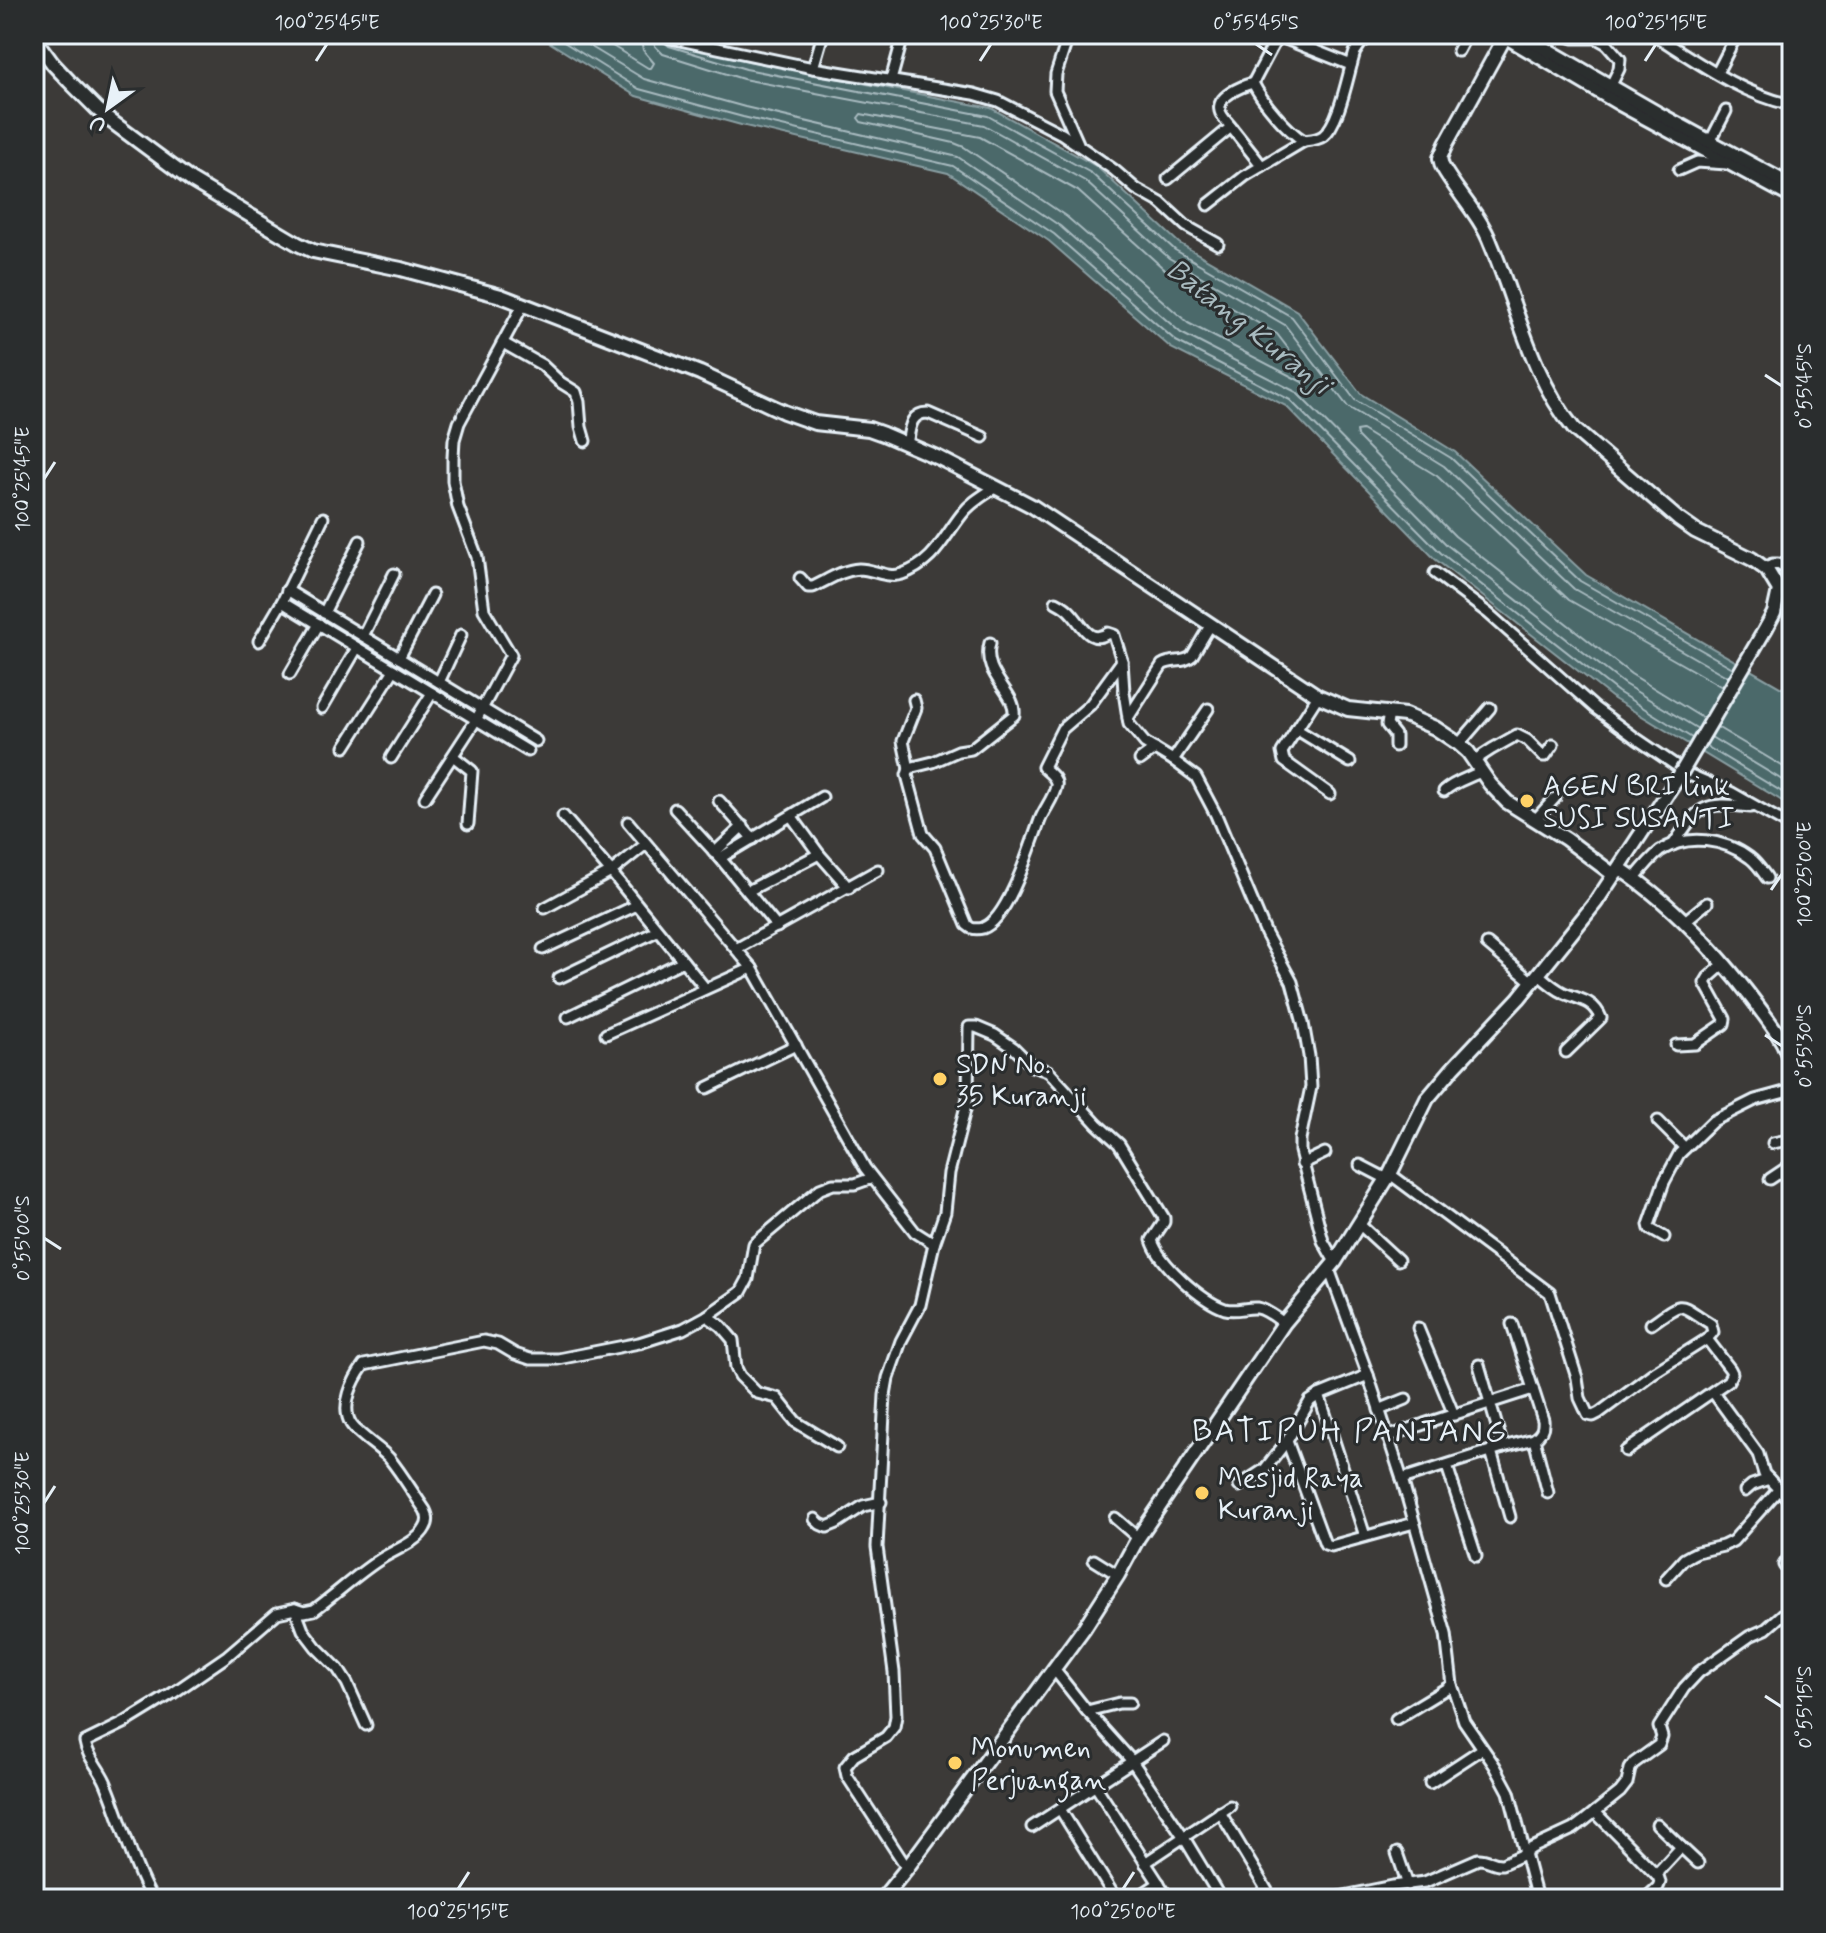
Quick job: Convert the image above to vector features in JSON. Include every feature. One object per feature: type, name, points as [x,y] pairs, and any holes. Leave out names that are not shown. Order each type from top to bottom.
[{"type":"street","points":[[663,34],[813,68],[974,94],[998,101],[1062,134],[1136,189],[1161,203],[1186,226],[1218,244]]},
{"type":"street","points":[[813,68],[823,34]]},
{"type":"street","points":[[891,80],[901,34]]},
{"type":"street","points":[[1069,34],[1054,87],[1080,146]]},
{"type":"street","points":[[1208,205],[1245,176],[1304,141],[1318,139],[1330,129],[1361,43],[1375,34]]},
{"type":"street","points":[[1458,51],[1467,34]]},
{"type":"street","points":[[1520,34],[1792,187]]},
{"type":"street","points":[[1561,34],[1573,38],[1593,36],[1607,44],[1620,59],[1611,85]]},
{"type":"street","points":[[1717,73],[1737,34]]},
{"type":"street","points":[[1262,166],[1219,107],[1221,100],[1240,87],[1253,83],[1278,35],[1351,65]]},
{"type":"street","points":[[882,1899],[1084,1628],[1138,1538],[1284,1323],[1332,1266],[1388,1177],[1427,1099],[1535,978],[1596,902],[1681,773],[1774,613],[1779,590],[1767,570],[1678,519],[1574,429],[1539,372],[1490,240],[1448,176],[1440,158],[1503,35],[1730,164],[1792,187]]},
{"type":"street","points":[[34,38],[61,73],[111,121],[192,181],[298,244],[313,251],[401,269],[501,296],[700,373],[801,418],[909,438],[939,458],[1032,506],[1318,696],[1348,709],[1405,715],[1420,720],[1459,744],[1498,794],[1517,809],[1616,872],[1634,879],[1685,921],[1724,964],[1776,1031],[1792,1064]]},
{"type":"street","points":[[1659,38],[1761,96],[1792,105]]},
{"type":"street","points":[[1253,83],[1272,109],[1304,141]]},
{"type":"street","points":[[1710,142],[1726,111]]},
{"type":"street","points":[[1168,179],[1231,127]]},
{"type":"street","points":[[1679,170],[1697,162],[1730,164]]},
{"type":"street","points":[[425,798],[476,720],[511,655],[484,610],[477,557],[458,507],[453,458],[459,423],[523,305]]},
{"type":"street","points":[[503,343],[542,365],[576,392],[585,441]]},
{"type":"street","points":[[909,438],[915,416],[921,413],[928,413],[983,437]]},
{"type":"street","points":[[800,578],[808,587],[813,587],[851,570],[902,574],[935,553],[962,513],[996,487]]},
{"type":"street","points":[[259,641],[282,602],[323,518]]},
{"type":"street","points":[[324,613],[360,541]]},
{"type":"street","points":[[1767,570],[1772,564],[1777,564],[1792,572]]},
{"type":"street","points":[[1435,573],[1488,613],[1586,700],[1637,739],[1690,775],[1716,785],[1792,827]]},
{"type":"street","points":[[363,636],[394,574]]},
{"type":"street","points":[[287,590],[536,741]]},
{"type":"street","points":[[399,658],[432,595]]},
{"type":"street","points":[[282,602],[528,751]]},
{"type":"street","points":[[1056,602],[1072,613],[1082,628],[1096,638],[1108,633],[1114,635],[1122,661],[1127,719],[1136,734],[1192,773],[1202,788],[1261,922],[1292,982],[1309,1056],[1311,1087],[1300,1139],[1302,1164],[1323,1241],[1402,1479],[1446,1634],[1452,1685],[1464,1721],[1509,1792],[1537,1899]]},
{"type":"street","points":[[290,674],[319,624]]},
{"type":"street","points":[[1127,719],[1162,665],[1189,659],[1211,624]]},
{"type":"street","points":[[439,682],[461,635]]},
{"type":"street","points":[[909,769],[971,749],[1014,715],[1015,708],[992,669],[990,643]]},
{"type":"street","points":[[322,708],[357,648]]},
{"type":"street","points":[[914,700],[916,708],[903,741],[909,769],[907,775],[923,834],[935,848],[967,925],[977,929],[988,926],[1005,906],[1017,882],[1056,786],[1054,778],[1043,767],[1059,734],[1066,724],[1090,705],[1122,661]]},
{"type":"street","points":[[345,747],[394,670]]},
{"type":"street","points":[[391,758],[432,693]]},
{"type":"street","points":[[1318,696],[1282,752],[1282,759],[1330,794]]},
{"type":"street","points":[[1459,744],[1490,708]]},
{"type":"street","points":[[1173,760],[1208,709]]},
{"type":"street","points":[[1389,713],[1387,725],[1395,735],[1395,746]]},
{"type":"street","points":[[1296,729],[1350,762]]},
{"type":"street","points":[[1444,791],[1464,780],[1492,749],[1517,735],[1543,756],[1553,745]]},
{"type":"street","points":[[1140,760],[1155,749]]},
{"type":"street","points":[[453,756],[472,771],[468,824]]},
{"type":"street","points":[[717,856],[753,839],[822,797]]},
{"type":"street","points":[[1535,820],[1555,798]]},
{"type":"street","points":[[719,801],[753,839]]},
{"type":"street","points":[[1673,845],[1691,817],[1704,808],[1727,804],[1757,807]]},
{"type":"street","points":[[675,809],[777,927]]},
{"type":"street","points":[[563,816],[705,988]]},
{"type":"street","points":[[792,817],[849,888]]},
{"type":"street","points":[[628,822],[752,968],[872,1178],[915,1232],[934,1244]]},
{"type":"street","points":[[717,856],[743,826]]},
{"type":"street","points":[[1634,879],[1661,851],[1691,839],[1710,840],[1729,847],[1751,859],[1767,878]]},
{"type":"street","points":[[545,908],[611,872],[646,844]]},
{"type":"street","points":[[748,891],[819,854]]},
{"type":"street","points":[[736,949],[878,870]]},
{"type":"street","points":[[1685,921],[1707,903]]},
{"type":"street","points":[[543,949],[637,905]]},
{"type":"street","points":[[559,978],[657,931]]},
{"type":"street","points":[[1487,944],[1535,978],[1588,1002],[1601,1016],[1566,1052]]},
{"type":"street","points":[[568,1017],[683,961]]},
{"type":"street","points":[[1676,1045],[1695,1044],[1724,1024],[1725,1019],[1705,983],[1724,964]]},
{"type":"street","points":[[606,1034],[752,968]]},
{"type":"street","points":[[907,1868],[847,1776],[845,1767],[854,1756],[886,1737],[894,1727],[896,1716],[894,1672],[877,1547],[885,1395],[901,1341],[920,1305],[926,1273],[945,1212],[949,1173],[968,1098],[969,1028],[976,1027],[995,1035],[1032,1066],[1048,1071],[1119,1144],[1164,1218],[1152,1240],[1166,1265],[1191,1288],[1222,1308],[1235,1311],[1259,1308],[1284,1323]]},
{"type":"street","points":[[707,1088],[796,1045]]},
{"type":"street","points":[[1664,1237],[1650,1229],[1649,1225],[1664,1182],[1679,1154],[1713,1121],[1755,1100],[1792,1090]]},
{"type":"street","points":[[1658,1121],[1685,1148]]},
{"type":"street","points":[[1773,1143],[1792,1139]]},
{"type":"street","points":[[1302,1164],[1325,1153]]},
{"type":"street","points":[[1360,1165],[1388,1177],[1550,1293],[1577,1378],[1580,1398],[1588,1415],[1599,1413],[1713,1332],[1711,1324],[1683,1306],[1677,1306],[1651,1324]]},
{"type":"street","points":[[1770,1179],[1792,1166]]},
{"type":"street","points":[[152,1899],[104,1779],[85,1742],[173,1693],[227,1656],[277,1613],[295,1609],[304,1612],[314,1610],[427,1527],[425,1510],[389,1458],[351,1424],[348,1409],[350,1391],[364,1365],[484,1341],[530,1359],[558,1359],[639,1343],[683,1329],[741,1292],[748,1279],[754,1244],[785,1216],[820,1189],[872,1178]]},
{"type":"street","points":[[1359,1224],[1398,1260]]},
{"type":"street","points":[[707,1316],[733,1340],[740,1376],[760,1395],[777,1398],[796,1422],[837,1447]]},
{"type":"street","points":[[1402,1479],[1534,1439],[1543,1430],[1512,1324]]},
{"type":"street","points":[[1418,1328],[1454,1415]]},
{"type":"street","points":[[1626,1451],[1728,1381],[1732,1373],[1707,1339]]},
{"type":"street","points":[[1479,1365],[1503,1447]]},
{"type":"street","points":[[1239,1486],[1265,1469],[1287,1441],[1310,1401],[1368,1375]]},
{"type":"street","points":[[1387,1437],[1533,1389]]},
{"type":"street","points":[[1713,1392],[1758,1454],[1761,1468],[1792,1503]]},
{"type":"street","points":[[1319,1395],[1365,1536]]},
{"type":"street","points":[[1379,1410],[1406,1399]]},
{"type":"street","points":[[1534,1439],[1548,1493]]},
{"type":"street","points":[[1287,1441],[1325,1544],[1331,1546],[1414,1523]]},
{"type":"street","points":[[1491,1451],[1510,1517]]},
{"type":"street","points":[[1447,1466],[1476,1556]]},
{"type":"street","points":[[1745,1491],[1769,1479]]},
{"type":"street","points":[[1666,1579],[1691,1555],[1733,1541],[1779,1489]]},
{"type":"street","points":[[815,1519],[827,1527],[863,1506],[881,1502]]},
{"type":"street","points":[[1115,1518],[1138,1538]]},
{"type":"street","points":[[1792,1553],[1784,1564],[1792,1576]]},
{"type":"street","points":[[1094,1560],[1118,1575]]},
{"type":"street","points":[[1329,1899],[1425,1882],[1482,1858],[1498,1865],[1573,1829],[1624,1788],[1634,1763],[1659,1745],[1662,1739],[1659,1727],[1692,1679],[1740,1642],[1766,1629],[1792,1606]]},
{"type":"street","points":[[295,1609],[303,1630],[347,1683],[366,1725]]},
{"type":"street","points":[[1053,1668],[1132,1761],[1221,1899]]},
{"type":"street","points":[[1396,1719],[1452,1685]]},
{"type":"street","points":[[1087,1711],[1130,1703]]},
{"type":"street","points":[[1032,1827],[1163,1741]]},
{"type":"street","points":[[1430,1783],[1482,1749]]},
{"type":"street","points":[[1095,1785],[1169,1899]]},
{"type":"street","points":[[1060,1809],[1116,1899]]},
{"type":"street","points":[[1145,1863],[1225,1809],[1272,1899]]},
{"type":"street","points":[[1595,1812],[1656,1874],[1660,1882],[1658,1887],[1645,1899]]},
{"type":"street","points":[[1657,1824],[1698,1863]]},
{"type":"street","points":[[1656,1874],[1681,1847]]},
{"type":"street","points":[[1397,1853],[1404,1899]]},
{"type":"street","points":[[1135,1899],[1159,1883]]},
{"type":"water","name":"Batang Kuranji","points":[[536,34],[658,34],[748,61],[991,108],[1096,166],[1179,243],[1297,311],[1361,394],[1455,452],[1586,575],[1792,694],[1792,807],[1614,699],[1435,559],[1286,406],[1171,348],[1049,241],[948,173],[741,125],[636,96]]},
{"type":"place","name":"AGEN BRI link SUSI SUSANTI","points":[[1527,801]]},
{"type":"place","name":"SDN No. 35 Kuranji","points":[[940,1079]]},
{"type":"place","name":"Mesjid Raya Kuranji","points":[[1202,1493]]},
{"type":"place","name":"Monumen Perjuangan","points":[[955,1763]]},
{"type":"district","name":"BATIPUH PANJANG","points":[[1350,1430]]}]
